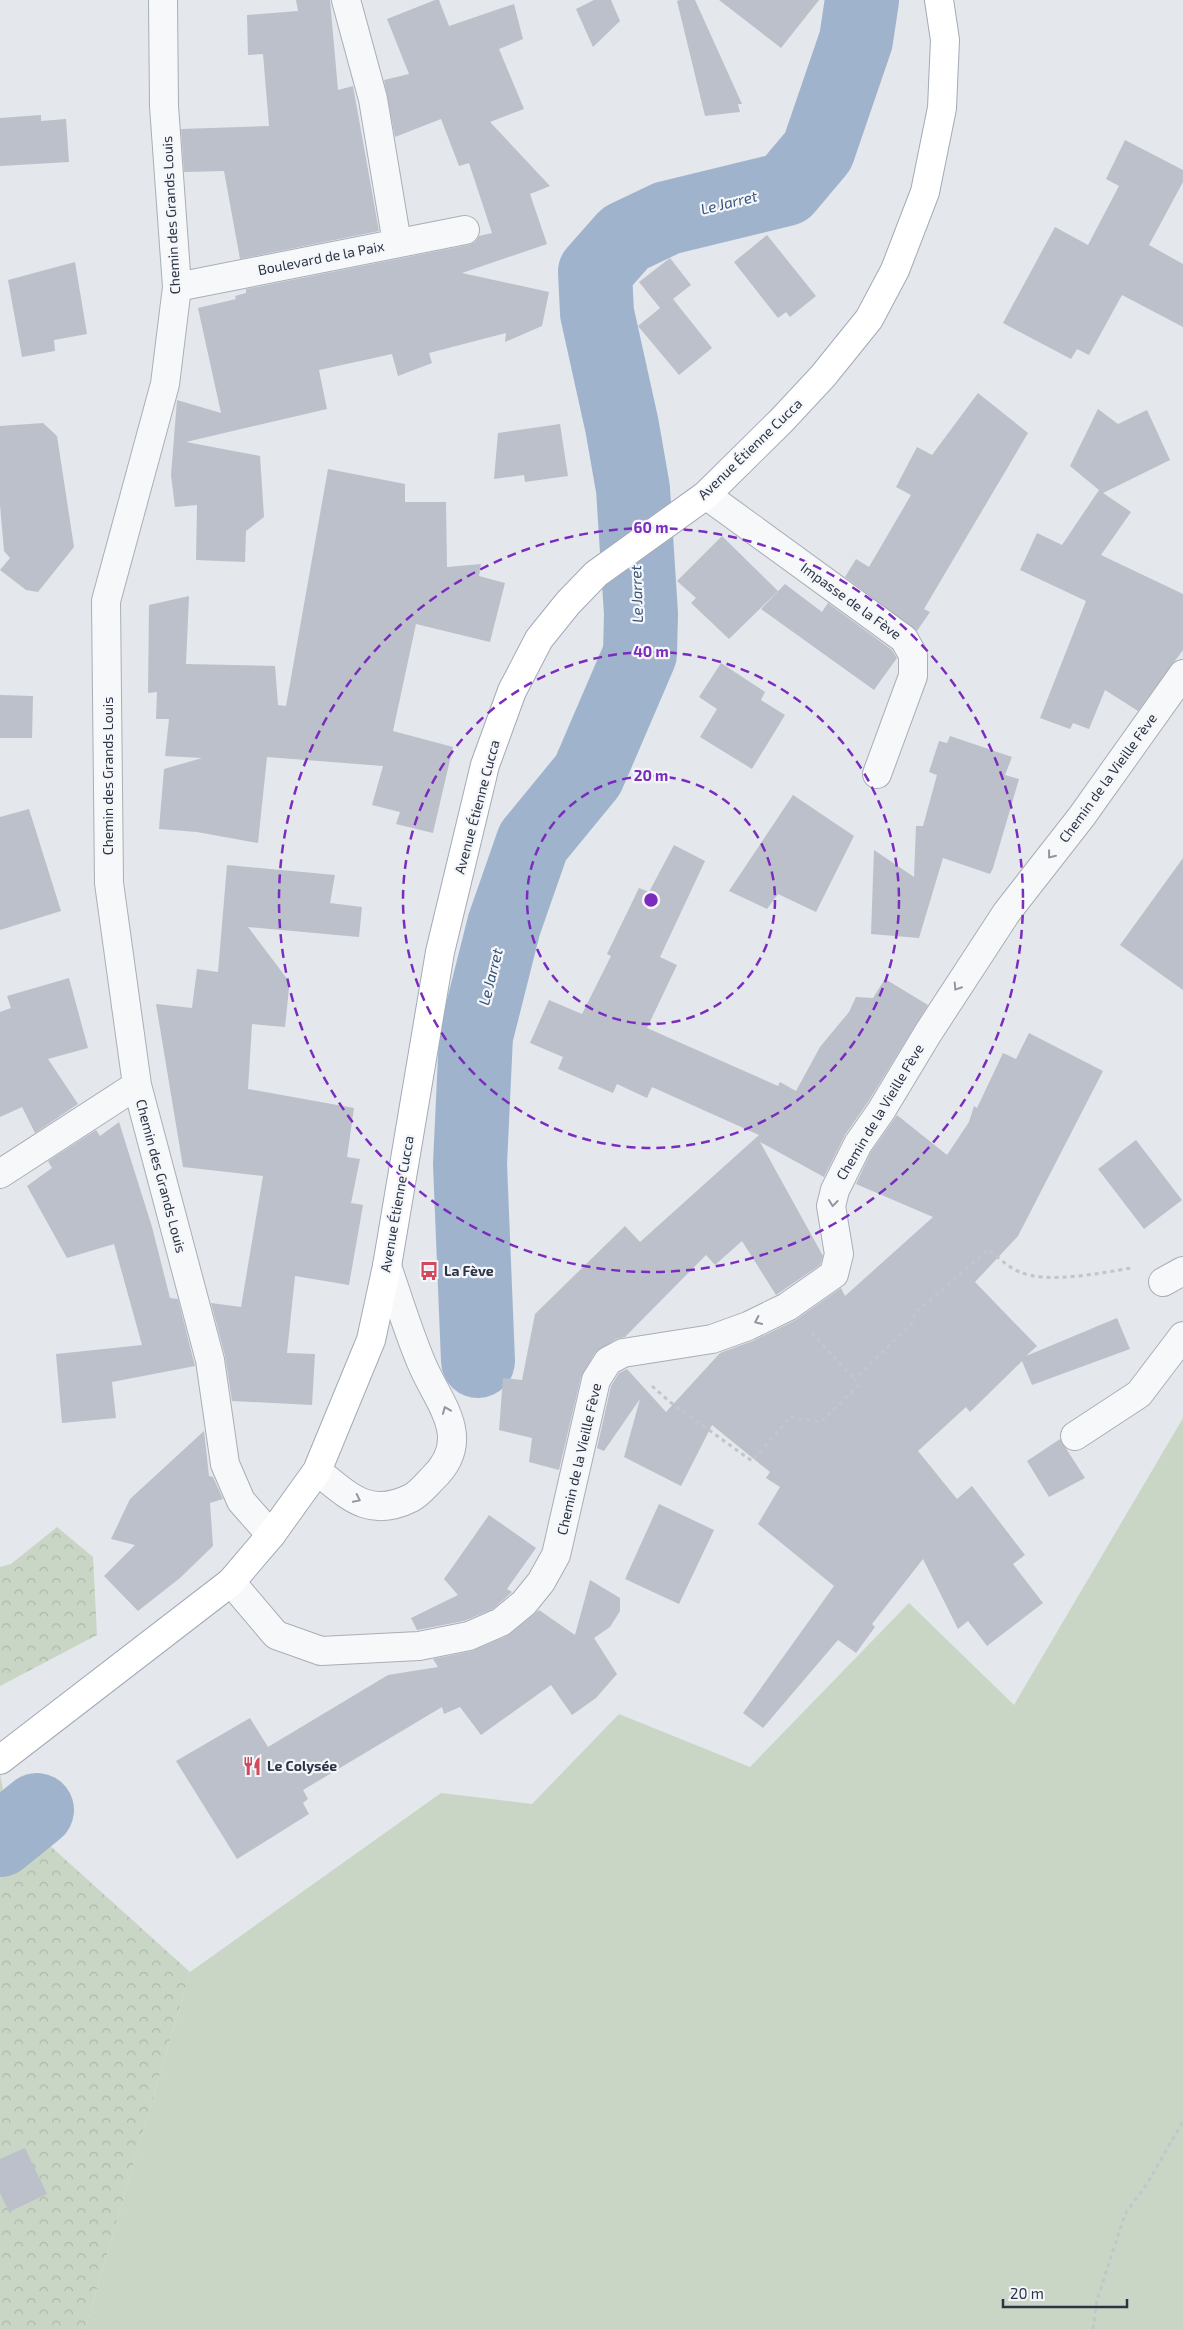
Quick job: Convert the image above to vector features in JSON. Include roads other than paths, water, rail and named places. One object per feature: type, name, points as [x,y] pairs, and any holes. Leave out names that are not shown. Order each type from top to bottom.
[{"type":"main road","name":"Avenue Étienne Cucca","points":[[0,1760],[231,1582],[271,1535],[317,1471],[371,1340],[387,1266],[440,952],[485,765],[512,691],[539,639],[568,603],[596,574],[706,495],[782,420],[823,376],[869,320],[895,270],[925,192],[942,108],[945,40],[940,0]]},
{"type":"street","name":"Chemin des Grands Louis","points":[[163,0],[164,106],[177,288],[165,384],[106,601],[109,883],[137,1085],[210,1360],[226,1464],[241,1501],[271,1535]]},
{"type":"street","points":[[346,0],[373,99],[397,243]]},
{"type":"street","name":"Boulevard de la Paix","points":[[177,288],[465,230]]},
{"type":"street","name":"Impasse de la Fève","points":[[706,495],[904,639],[913,656],[913,676],[877,774]]},
{"type":"street","name":"Chemin de la Vieille Fève","points":[[231,1582],[276,1635],[321,1651],[419,1646],[469,1636],[501,1622],[524,1603],[540,1582],[556,1555],[596,1380],[608,1361],[623,1353],[712,1339],[748,1326],[787,1307],[834,1274],[838,1254],[831,1206],[835,1190],[858,1144],[881,1111],[928,1033],[1007,912],[1082,816],[1183,674]]},
{"type":"street","points":[[0,1174],[137,1085]]},
{"type":"street","points":[[317,1471],[352,1498],[375,1508],[396,1505],[414,1497],[439,1473],[450,1456],[452,1430],[448,1413],[422,1365],[387,1266]]},
{"type":"street","points":[[1075,1436],[1139,1394],[1183,1336]]},
{"type":"waterway","name":"Le Jarret","points":[[478,1361],[470,1164],[476,1036],[504,925],[533,842],[588,775],[640,654],[641,614],[633,489],[622,426],[597,313],[595,272],[625,238],[667,218],[786,189],[818,151],[856,40],[862,0]]},
{"type":"waterway","name":"Le Jarret","points":[[0,1840],[37,1810]]},
{"type":"place","name":"La Fève","points":[[429,1271]]},
{"type":"place","name":"Le Colysée","points":[[252,1766]]}]
